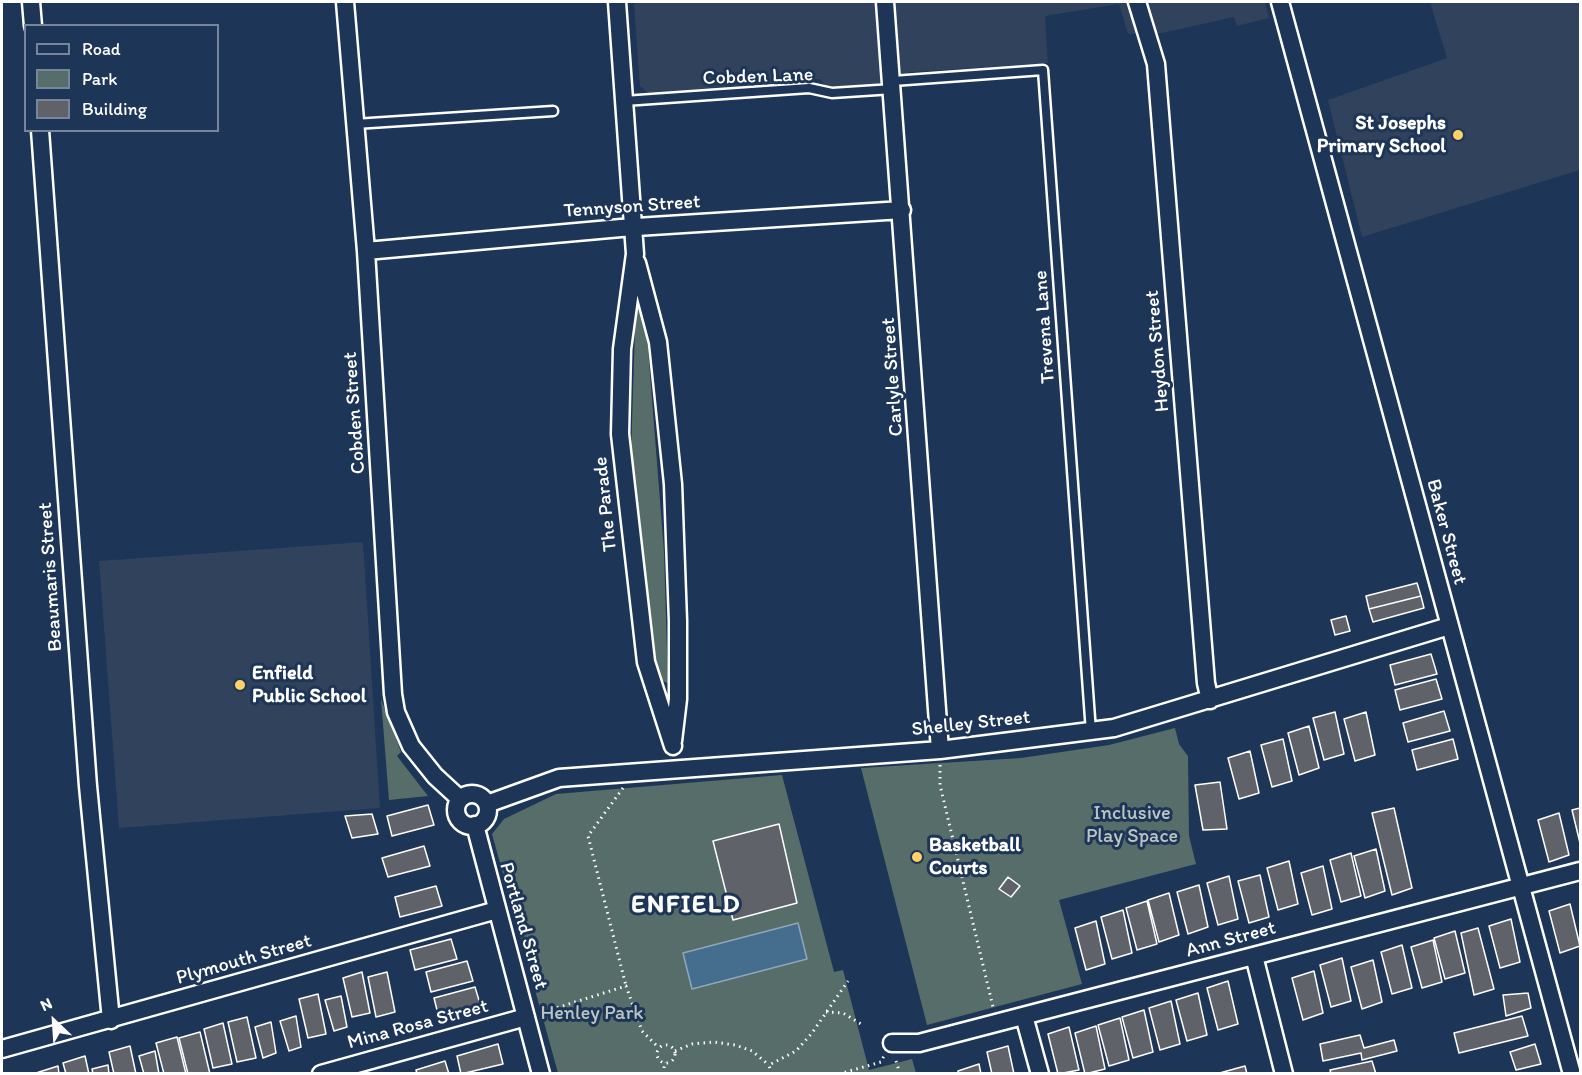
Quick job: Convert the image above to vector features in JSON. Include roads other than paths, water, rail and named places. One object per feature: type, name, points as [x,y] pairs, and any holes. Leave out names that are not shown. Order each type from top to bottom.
[{"type":"street","points":[[31,2],[33,24]]},
{"type":"street","name":"Cobden Street","points":[[345,2],[366,251],[396,712],[411,746],[435,776],[460,799]]},
{"type":"street","name":"The Parade","points":[[617,2],[635,254],[658,342],[673,484],[678,699],[673,746],[674,769]]},
{"type":"street","name":"Carlyle Street","points":[[885,2],[893,85],[940,753]]},
{"type":"street","name":"Heydon Street","points":[[1137,2],[1156,64],[1205,671],[1210,700]]},
{"type":"street","name":"Baker Street","points":[[1280,2],[1572,1074]]},
{"type":"street","name":"Beaumaris Street","points":[[40,132],[86,764],[111,1020]]},
{"type":"street","name":"Tennyson Street","points":[[366,251],[633,227],[902,210]]},
{"type":"street","name":"The Parade","points":[[635,254],[622,349],[620,434],[646,662],[673,746]]},
{"type":"street","name":"Shelley Street","points":[[487,804],[548,780],[629,772],[940,753],[1091,732],[1210,700],[1449,626]]},
{"type":"street","points":[[467,794],[475,794],[482,798],[487,804],[485,818],[475,825],[465,824],[458,818],[456,808],[460,799],[467,794]]},
{"type":"street","name":"Portland Street","points":[[475,825],[497,910],[532,1011],[541,1074]]},
{"type":"street","name":"Ann Street","points":[[892,1043],[919,1043],[1581,871]]},
{"type":"street","name":"Plymouth Street","points":[[2,1048],[111,1020],[497,910]]},
{"type":"street","points":[[1254,956],[1284,1074]]},
{"type":"street","name":"Mina Rosa Street","points":[[321,1074],[532,1011]]},
{"type":"street","points":[[1024,1016],[1040,1074]]},
{"type":"lane","name":"Trevena Lane","points":[[893,85],[1043,70],[1091,732]]},
{"type":"lane","name":"Cobden Lane","points":[[624,101],[809,88],[832,93],[893,85]]},
{"type":"lane","points":[[355,124],[553,111]]},
{"type":"place","name":"St Josephs Primary School","points":[[1458,135]]},
{"type":"place","name":"Enfield Public School","points":[[240,685]]},
{"type":"place","name":"Basketball Courts","points":[[917,857]]},
{"type":"district","name":"ENFIELD","points":[[686,905]]},
{"type":"park label","name":"Inclusive Play Space","points":[[1132,826]]},
{"type":"park label","name":"Henley Park","points":[[592,1014]]}]
